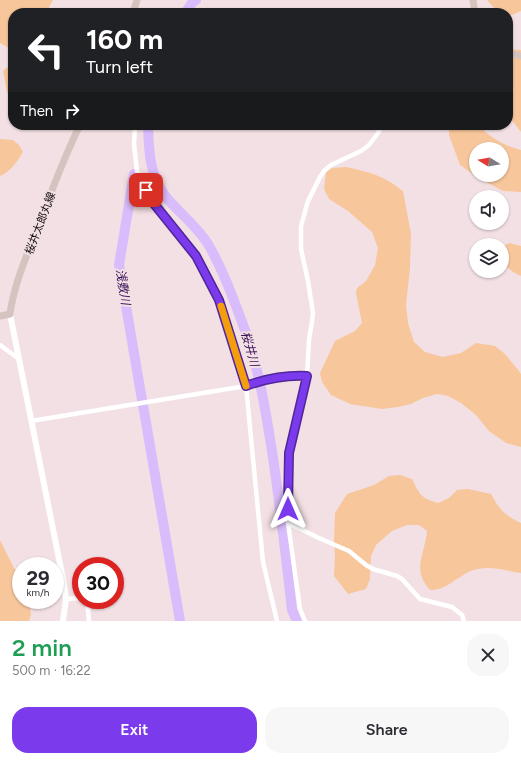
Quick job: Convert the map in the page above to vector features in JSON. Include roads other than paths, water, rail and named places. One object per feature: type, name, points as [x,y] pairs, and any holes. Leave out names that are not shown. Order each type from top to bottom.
[{"type":"main road","name":"桜井太郎丸線","points":[[10,314],[12,302],[22,271],[60,168],[78,130]]},
{"type":"main road","points":[[0,316],[10,314]]},
{"type":"street","points":[[135,130],[134,144],[137,171],[151,200],[196,256],[219,300],[248,386],[263,562],[278,621]]},
{"type":"street","points":[[305,621],[300,609],[288,522],[289,453],[307,376],[308,352],[313,313],[301,249],[301,226],[304,211],[312,190],[324,171],[331,165],[361,151],[369,145],[380,130]]},
{"type":"street","points":[[10,314],[59,556],[66,599],[63,621]]},
{"type":"street","points":[[0,345],[19,359]]},
{"type":"street","points":[[31,421],[248,386],[271,379],[292,375],[307,376]]},
{"type":"street","points":[[288,522],[349,551],[373,569],[397,576],[402,579],[420,599],[452,607],[462,615],[464,621]]},
{"type":"street","points":[[66,599],[72,599]]},
{"type":"street","points":[[88,609],[89,621]]},
{"type":"waterway","name":"桜井川","points":[[188,8],[196,0]]},
{"type":"waterway","name":"桜井川","points":[[148,130],[151,162],[156,180],[171,203],[204,237],[231,292],[248,338],[260,385],[269,435],[275,471],[292,610],[297,621]]},
{"type":"waterway","name":"浅敷川","points":[[134,174],[119,265],[142,400]]},
{"type":"waterway","name":"浅敷川","points":[[143,405],[180,621]]}]
